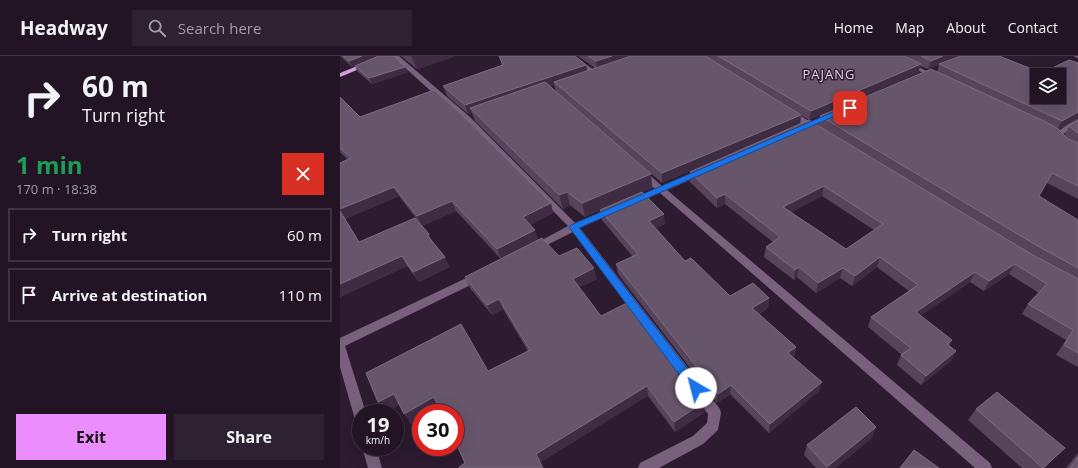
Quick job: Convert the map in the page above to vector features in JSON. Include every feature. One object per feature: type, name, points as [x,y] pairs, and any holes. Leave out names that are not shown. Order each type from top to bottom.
[{"type":"main road","points":[[340,75],[388,56]]},
{"type":"street","points":[[395,56],[471,117],[574,227],[715,413],[713,426],[698,440],[644,468]]},
{"type":"street","points":[[571,56],[593,75],[604,71]]},
{"type":"street","points":[[891,56],[942,80]]},
{"type":"street","points":[[914,79],[941,68]]},
{"type":"street","points":[[784,109],[824,133]]},
{"type":"street","points":[[1078,122],[1054,134],[1078,152]]},
{"type":"street","points":[[637,168],[985,468]]},
{"type":"street","points":[[528,251],[574,227],[710,168]]},
{"type":"street","points":[[340,343],[488,271]]},
{"type":"street","points":[[340,347],[357,404]]},
{"type":"street","points":[[372,456],[375,468]]},
{"type":"building","points":[[343,56],[362,56],[349,61]]},
{"type":"building","points":[[379,56],[394,56],[405,67],[369,78],[355,66]]},
{"type":"building","points":[[499,56],[575,56],[586,65],[465,105],[443,86],[503,65]]},
{"type":"building","points":[[588,56],[612,56],[596,61]]},
{"type":"building","points":[[631,56],[705,56],[801,115],[662,173],[554,82]]},
{"type":"building","points":[[718,56],[904,56],[921,64],[811,111]]},
{"type":"building","points":[[921,56],[943,56],[931,61]]},
{"type":"building","points":[[961,56],[999,56],[1030,68],[1030,104],[1066,104],[1066,68],[1052,68],[1069,60],[1078,63],[1078,112],[1062,121],[939,64]]},
{"type":"building","points":[[931,69],[1046,122],[1058,129],[1068,139],[1078,143],[1078,186],[1052,173],[1039,196],[1078,220],[1078,268],[1041,248],[820,116]]},
{"type":"building","points":[[545,82],[651,174],[582,203],[567,192],[559,195],[470,108]]},
{"type":"building","points":[[434,90],[460,113],[551,203],[523,217],[535,230],[497,249],[452,201],[417,216],[394,187],[340,209],[340,163],[351,158],[340,148],[340,97],[360,117]]},
{"type":"building","points":[[809,120],[1031,254],[1078,279],[1078,353],[1064,345],[1073,330],[1028,304],[1047,284],[1015,264],[989,281],[975,272],[916,312],[952,340],[947,344],[956,351],[926,376],[901,355],[911,348],[871,317],[918,285],[880,257],[855,276],[843,268],[818,283],[799,267],[795,270],[766,247],[780,237],[725,194],[717,198],[690,172]],"holes":[[[824,186],[883,224],[846,249],[783,207]]]},
{"type":"building","points":[[1078,120],[1078,133],[1069,126]]},
{"type":"building","points":[[642,192],[664,214],[649,221],[685,261],[691,258],[730,296],[753,283],[769,298],[752,308],[796,347],[788,353],[822,382],[770,424],[731,385],[718,394],[616,264],[638,254],[600,210]]},
{"type":"building","points":[[340,211],[359,242],[415,218],[429,234],[427,235],[445,257],[413,272],[402,256],[340,284]]},
{"type":"building","points":[[542,238],[559,256],[577,248],[594,268],[573,279],[601,316],[629,302],[704,402],[674,422],[647,386],[536,454],[543,468],[459,468],[465,463],[462,456],[464,456],[464,404],[438,404],[434,397],[422,404],[412,404],[412,409],[404,414],[404,404],[399,404],[394,394],[378,402],[366,373],[461,324],[488,371],[530,350],[499,299],[487,305],[465,277]]},
{"type":"building","points":[[997,392],[1065,448],[1043,468],[976,409]]},
{"type":"building","points":[[856,407],[876,427],[827,467],[807,445]]},
{"type":"building","points":[[914,450],[939,468],[900,468]]},
{"type":"building","points":[[1078,457],[1078,468],[1070,468]]},
{"type":"district","name":"PAJANG","points":[[829,74]]},
{"type":"route","points":[[696,388],[574,227],[850,108]]}]
